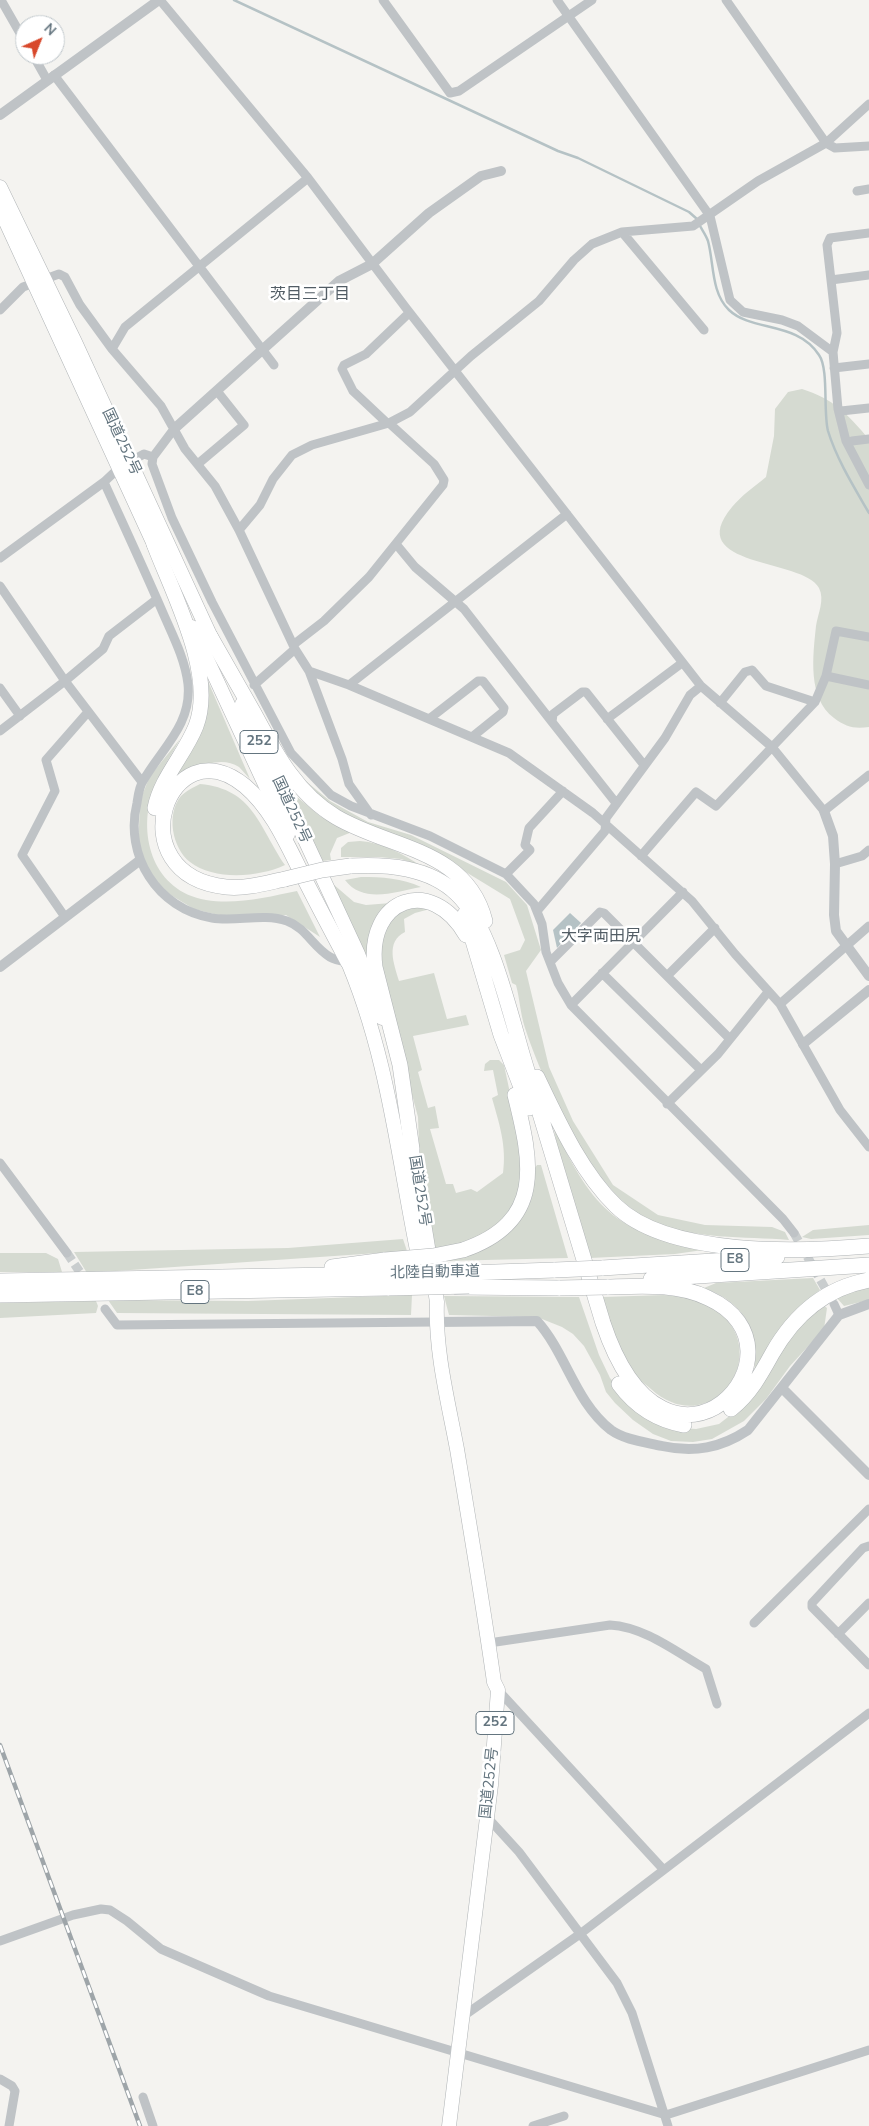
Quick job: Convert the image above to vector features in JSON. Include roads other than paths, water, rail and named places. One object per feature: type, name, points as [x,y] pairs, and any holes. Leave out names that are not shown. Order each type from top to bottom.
[{"type":"highway","name":"国道252号","points":[[0,187],[39,280],[125,465],[210,636],[366,975],[379,1008],[395,1064],[412,1149],[437,1302],[436,1322],[444,1381],[494,1682],[498,1690],[487,1817],[449,2126]]},
{"type":"highway","name":"国道252号","points":[[0,209],[39,280]]},
{"type":"highway","name":"国道252号","points":[[125,465],[154,544],[348,962],[363,1002],[382,1062],[395,1122],[416,1247],[428,1303],[436,1322]]},
{"type":"highway","points":[[154,544],[193,644],[202,688],[200,712],[195,730],[165,781],[156,804],[153,825],[157,846],[175,874],[202,890],[237,896],[322,870],[351,869],[377,865],[404,868],[442,882],[459,895],[472,911],[484,957],[602,1323],[622,1369],[645,1397],[674,1413],[705,1412],[725,1402],[733,1394],[744,1377],[747,1352],[741,1328],[727,1310],[708,1298],[678,1289],[605,1279]]},
{"type":"highway","points":[[210,636],[280,761],[296,783],[324,809],[345,822],[421,852],[452,870],[466,884],[478,902],[485,922],[484,957]]},
{"type":"highway","points":[[287,882],[227,887],[205,882],[184,870],[170,853],[163,833],[163,812],[176,787],[193,775],[213,772],[234,778],[254,794],[275,824],[348,962]]},
{"type":"highway","points":[[412,1149],[400,1065],[375,967],[373,954],[377,932],[386,914],[393,908],[410,900],[427,900],[444,909],[460,924],[484,957]]},
{"type":"highway","points":[[508,1033],[589,1172],[612,1202],[638,1223],[664,1235],[723,1244],[794,1248],[869,1246]]},
{"type":"highway","points":[[387,1274],[433,1256],[463,1250],[487,1240],[504,1228],[523,1202],[529,1181],[526,1144],[508,1033]]},
{"type":"highway","points":[[508,1033],[599,1344],[611,1369],[625,1391],[652,1416],[684,1424],[707,1422],[723,1414],[737,1404],[755,1383],[781,1340],[807,1308],[830,1292],[869,1280]]},
{"type":"highway","name":"北陸自動車道","points":[[605,1279],[869,1250]]},
{"type":"highway","name":"北陸自動車道","points":[[0,1281],[387,1274],[468,1282],[605,1279],[869,1265]]},
{"type":"highway","name":"北陸自動車道","points":[[0,1295],[387,1274],[443,1286],[468,1282]]},
{"type":"street","points":[[1,0],[15,24]]},
{"type":"street","points":[[0,115],[160,0],[308,178],[372,264],[682,663],[701,686],[772,747],[824,811],[833,836],[836,864],[834,915],[836,931],[869,976]]},
{"type":"street","points":[[383,0],[450,93],[459,91],[592,0]]},
{"type":"street","points":[[557,0],[710,216],[730,300],[743,312],[782,320],[798,326],[833,352]]},
{"type":"street","points":[[726,0],[826,143],[835,148],[869,146]]},
{"type":"street","points":[[41,65],[274,365]]},
{"type":"street","points":[[238,530],[260,505],[273,479],[292,455],[312,445],[388,423],[410,412],[539,301],[574,260],[592,244],[622,232],[693,226],[758,181],[826,143],[869,104]]},
{"type":"street","points":[[501,171],[480,176],[429,213],[372,264],[338,281],[174,429],[153,457],[152,464],[172,518],[254,685],[291,753],[331,795],[371,816],[430,836],[506,874],[534,904],[550,962],[558,983],[571,1005],[784,1219],[794,1233]]},
{"type":"street","points":[[112,349],[125,327],[308,178]]},
{"type":"street","points":[[857,191],[869,189]]},
{"type":"street","points":[[622,232],[704,330]]},
{"type":"street","points":[[869,233],[830,238],[827,244],[836,333],[833,352],[838,409],[846,441],[869,485]]},
{"type":"street","points":[[0,310],[23,287],[59,274],[64,277],[80,305],[112,349],[147,388],[185,449],[215,486],[294,647],[309,671],[342,759],[349,784],[371,816]]},
{"type":"street","points":[[831,280],[869,275]]},
{"type":"street","points":[[254,685],[369,577],[443,485],[444,480],[434,464],[352,391],[342,369],[344,365],[366,354],[410,313]]},
{"type":"street","points":[[834,368],[869,364]]},
{"type":"street","points":[[198,463],[244,425],[217,391]]},
{"type":"street","points":[[838,409],[841,411],[869,408]]},
{"type":"street","points":[[852,441],[869,439]]},
{"type":"street","points":[[0,558],[125,465],[144,454],[153,457]]},
{"type":"street","points":[[104,482],[184,664],[188,685],[188,702],[183,721],[174,738],[142,782],[134,812],[133,830],[139,861],[162,892],[192,912],[211,918],[280,919],[299,927],[331,958],[348,962]]},
{"type":"street","points":[[350,685],[567,514]]},
{"type":"street","points":[[396,544],[416,567],[456,602],[616,803]]},
{"type":"street","points":[[0,586],[65,681],[142,782]]},
{"type":"street","points":[[0,731],[65,681],[103,649],[109,636],[157,599]]},
{"type":"street","points":[[641,856],[696,792],[716,806],[815,702],[826,676],[836,631],[869,637]]},
{"type":"street","points":[[607,719],[682,663]]},
{"type":"street","points":[[720,703],[745,672],[752,670],[766,686],[815,702]]},
{"type":"street","points":[[309,671],[350,685],[509,753],[564,791],[605,824],[682,892],[780,1004],[840,1110],[869,1147]]},
{"type":"street","points":[[826,676],[869,685]]},
{"type":"street","points":[[428,719],[478,681],[483,681],[504,708],[503,712],[472,737]]},
{"type":"street","points":[[537,911],[605,831],[606,818],[669,732],[690,695],[701,686]]},
{"type":"street","points":[[0,688],[20,716]]},
{"type":"street","points":[[552,722],[553,714],[582,692],[586,692],[644,765]]},
{"type":"street","points":[[65,917],[22,855],[55,791],[46,760],[88,712]]},
{"type":"street","points":[[824,811],[869,775]]},
{"type":"street","points":[[506,874],[530,850],[525,845],[529,828],[564,791]]},
{"type":"street","points":[[836,864],[866,853],[869,864]]},
{"type":"street","points":[[0,967],[139,861]]},
{"type":"street","points":[[571,1005],[682,892]]},
{"type":"street","points":[[550,962],[600,912],[604,913],[729,1038]]},
{"type":"street","points":[[780,1004],[869,926]]},
{"type":"street","points":[[667,976],[715,928]]},
{"type":"street","points":[[602,973],[701,1070]]},
{"type":"street","points":[[803,1044],[869,990]]},
{"type":"street","points":[[668,1104],[701,1070],[768,992]]},
{"type":"street","points":[[0,1163],[67,1253]]},
{"type":"street","points":[[834,1304],[839,1315]]},
{"type":"street","points":[[105,1309],[117,1325],[537,1320],[550,1335],[581,1394],[612,1430],[629,1438],[672,1448],[694,1450],[732,1441],[748,1430],[839,1315],[869,1304]]},
{"type":"street","points":[[782,1388],[869,1475]]},
{"type":"street","points":[[754,1623],[869,1509]]},
{"type":"street","points":[[869,1546],[863,1548],[812,1603],[812,1607],[869,1665]]},
{"type":"street","points":[[838,1634],[869,1603]]},
{"type":"street","points":[[489,1643],[610,1625],[624,1626],[648,1636],[706,1668],[717,1704]]},
{"type":"street","points":[[498,1690],[663,1869]]},
{"type":"street","points":[[462,2018],[580,1934],[869,1713]]},
{"type":"street","points":[[487,1817],[519,1852],[617,1983],[632,2013],[668,2126]]},
{"type":"street","points":[[0,1942],[73,1915],[101,1909],[110,1910],[127,1921],[160,1949],[269,1996],[666,2115],[869,2050]]},
{"type":"street","points":[[0,2079],[12,2086],[14,2091],[9,2126]]},
{"type":"street","points":[[143,2097],[153,2126]]},
{"type":"street","points":[[533,2126],[564,2116]]},
{"type":"waterway","points":[[234,0],[558,151],[578,158],[689,212],[697,219]]},
{"type":"waterway","points":[[699,224],[708,241],[719,295],[729,310],[750,322],[799,337],[810,344],[819,355],[824,370],[828,431],[841,463],[869,513]]},
{"type":"tunnel","points":[[794,1233],[830,1297]]},
{"type":"tunnel","points":[[67,1253],[86,1281]]},
{"type":"railway","points":[[0,1745],[140,2126]]},
{"type":"district","name":"茨目三丁目","points":[[310,295]]},
{"type":"district","name":"大字両田尻","points":[[601,937]]}]
